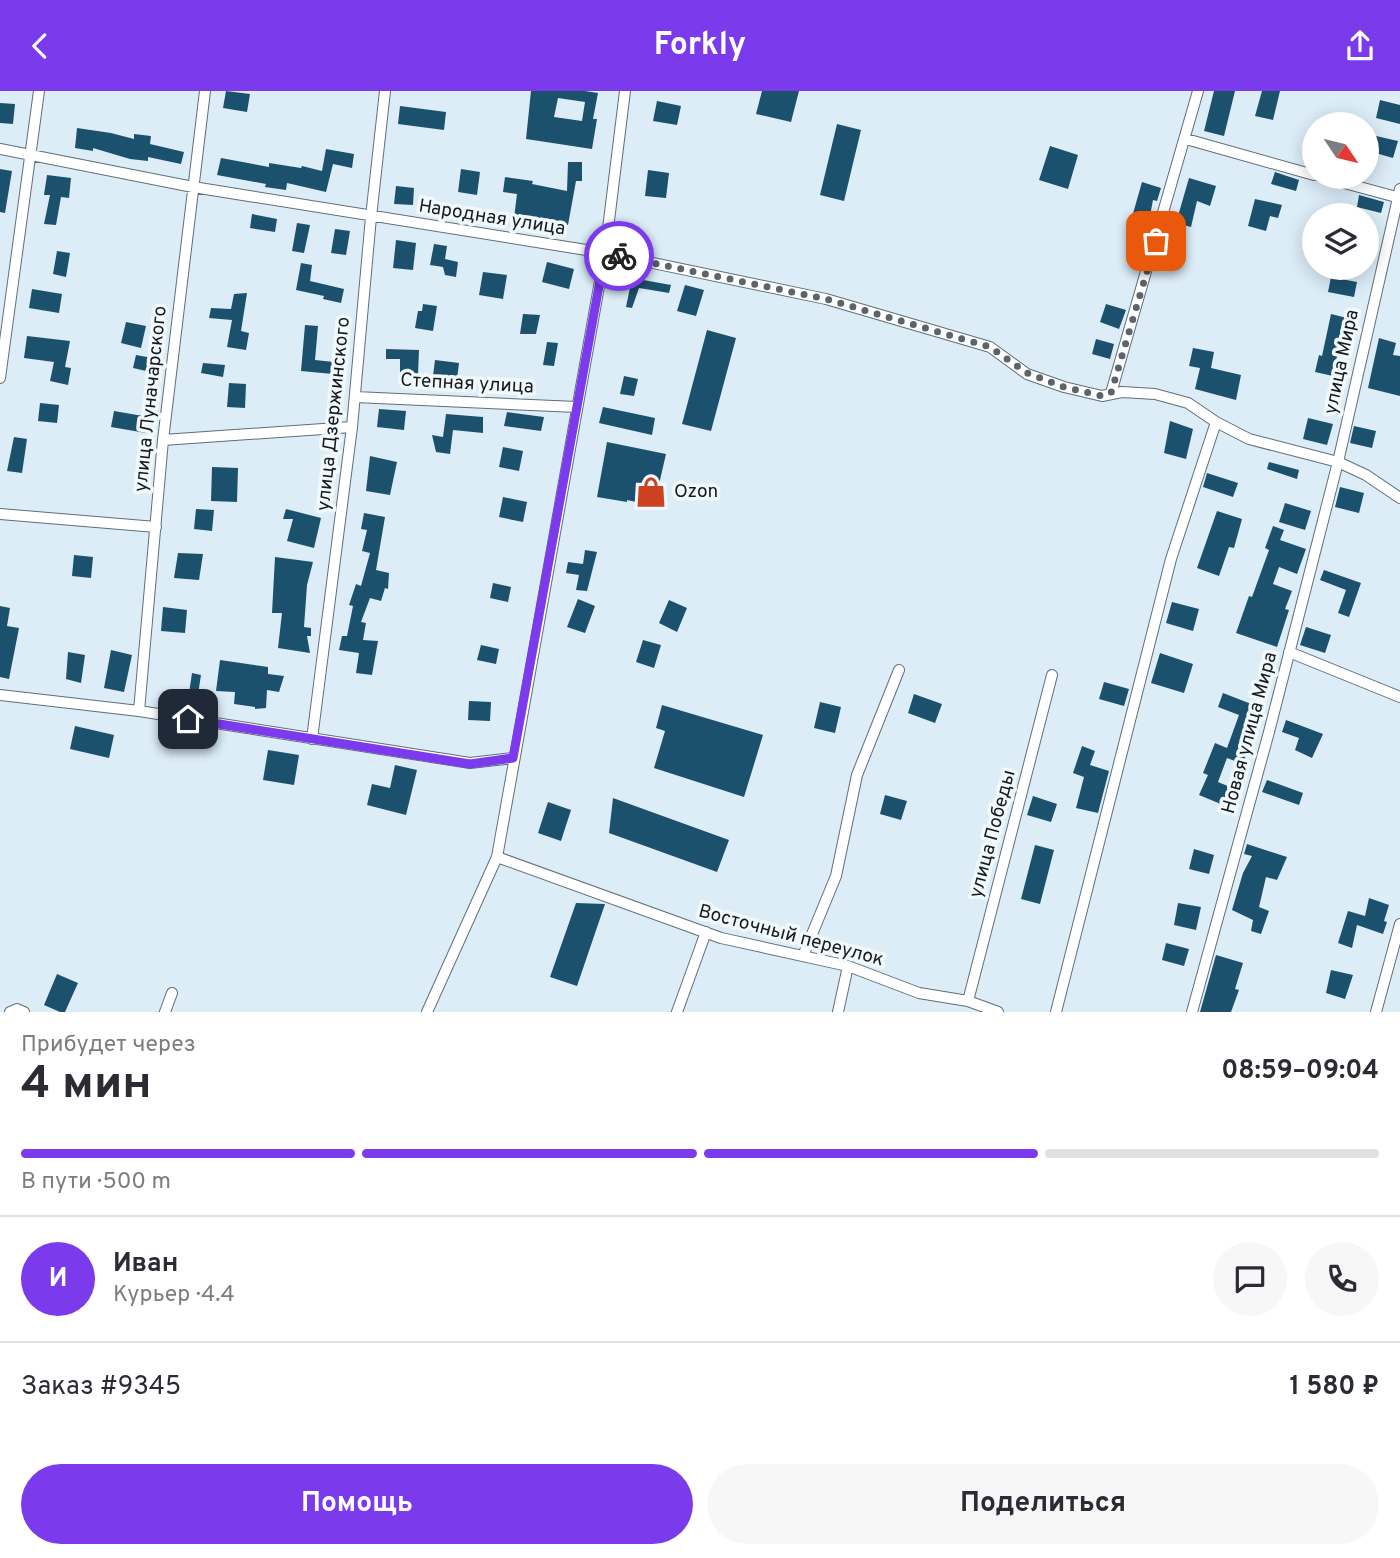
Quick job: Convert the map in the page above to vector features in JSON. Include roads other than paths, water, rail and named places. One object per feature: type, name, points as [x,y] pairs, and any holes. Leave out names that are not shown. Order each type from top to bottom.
[{"type":"street","points":[[0,378],[39,91]]},
{"type":"street","name":"улица Луначарского","points":[[139,711],[163,440],[205,91]]},
{"type":"street","name":"улица Дзержинского","points":[[312,740],[352,427],[385,91]]},
{"type":"street","points":[[427,1012],[497,857],[605,253],[625,91]]},
{"type":"street","points":[[1111,393],[1198,91]]},
{"type":"street","points":[[1186,139],[1302,172]]},
{"type":"street","name":"Народная улица","points":[[0,149],[193,187],[605,253],[826,299],[990,347],[1027,373],[1064,387],[1102,396],[1111,393],[1155,394],[1188,403],[1216,422],[1249,439],[1338,462],[1366,475],[1400,498]]},
{"type":"street","points":[[1373,189],[1399,195]]},
{"type":"street","name":"улица Мира","points":[[1338,462],[1399,195]]},
{"type":"street","name":"Степная улица","points":[[355,397],[577,407]]},
{"type":"street","points":[[1056,1012],[1171,559],[1216,422]]},
{"type":"street","points":[[163,440],[352,427]]},
{"type":"street","name":"Новая улица Мира","points":[[1192,1012],[1338,462]]},
{"type":"street","points":[[0,514],[156,527]]},
{"type":"street","points":[[1289,652],[1400,697]]},
{"type":"street","points":[[803,956],[836,876],[857,775],[899,670]]},
{"type":"street","name":"улица Победы","points":[[968,1001],[1052,675]]},
{"type":"street","points":[[0,695],[139,711],[470,764],[513,758]]},
{"type":"street","name":"Восточный переулок","points":[[497,857],[721,938],[848,965],[919,993],[968,1001],[998,1012]]},
{"type":"street","points":[[1376,1012],[1400,924]]},
{"type":"street","points":[[677,1012],[706,932]]},
{"type":"street","points":[[838,1012],[848,965]]},
{"type":"street","points":[[165,1012],[172,993]]},
{"type":"street","points":[[10,1012],[17,1009],[24,1012]]},
{"type":"place","name":"Ozon","points":[[651,492]]}]
